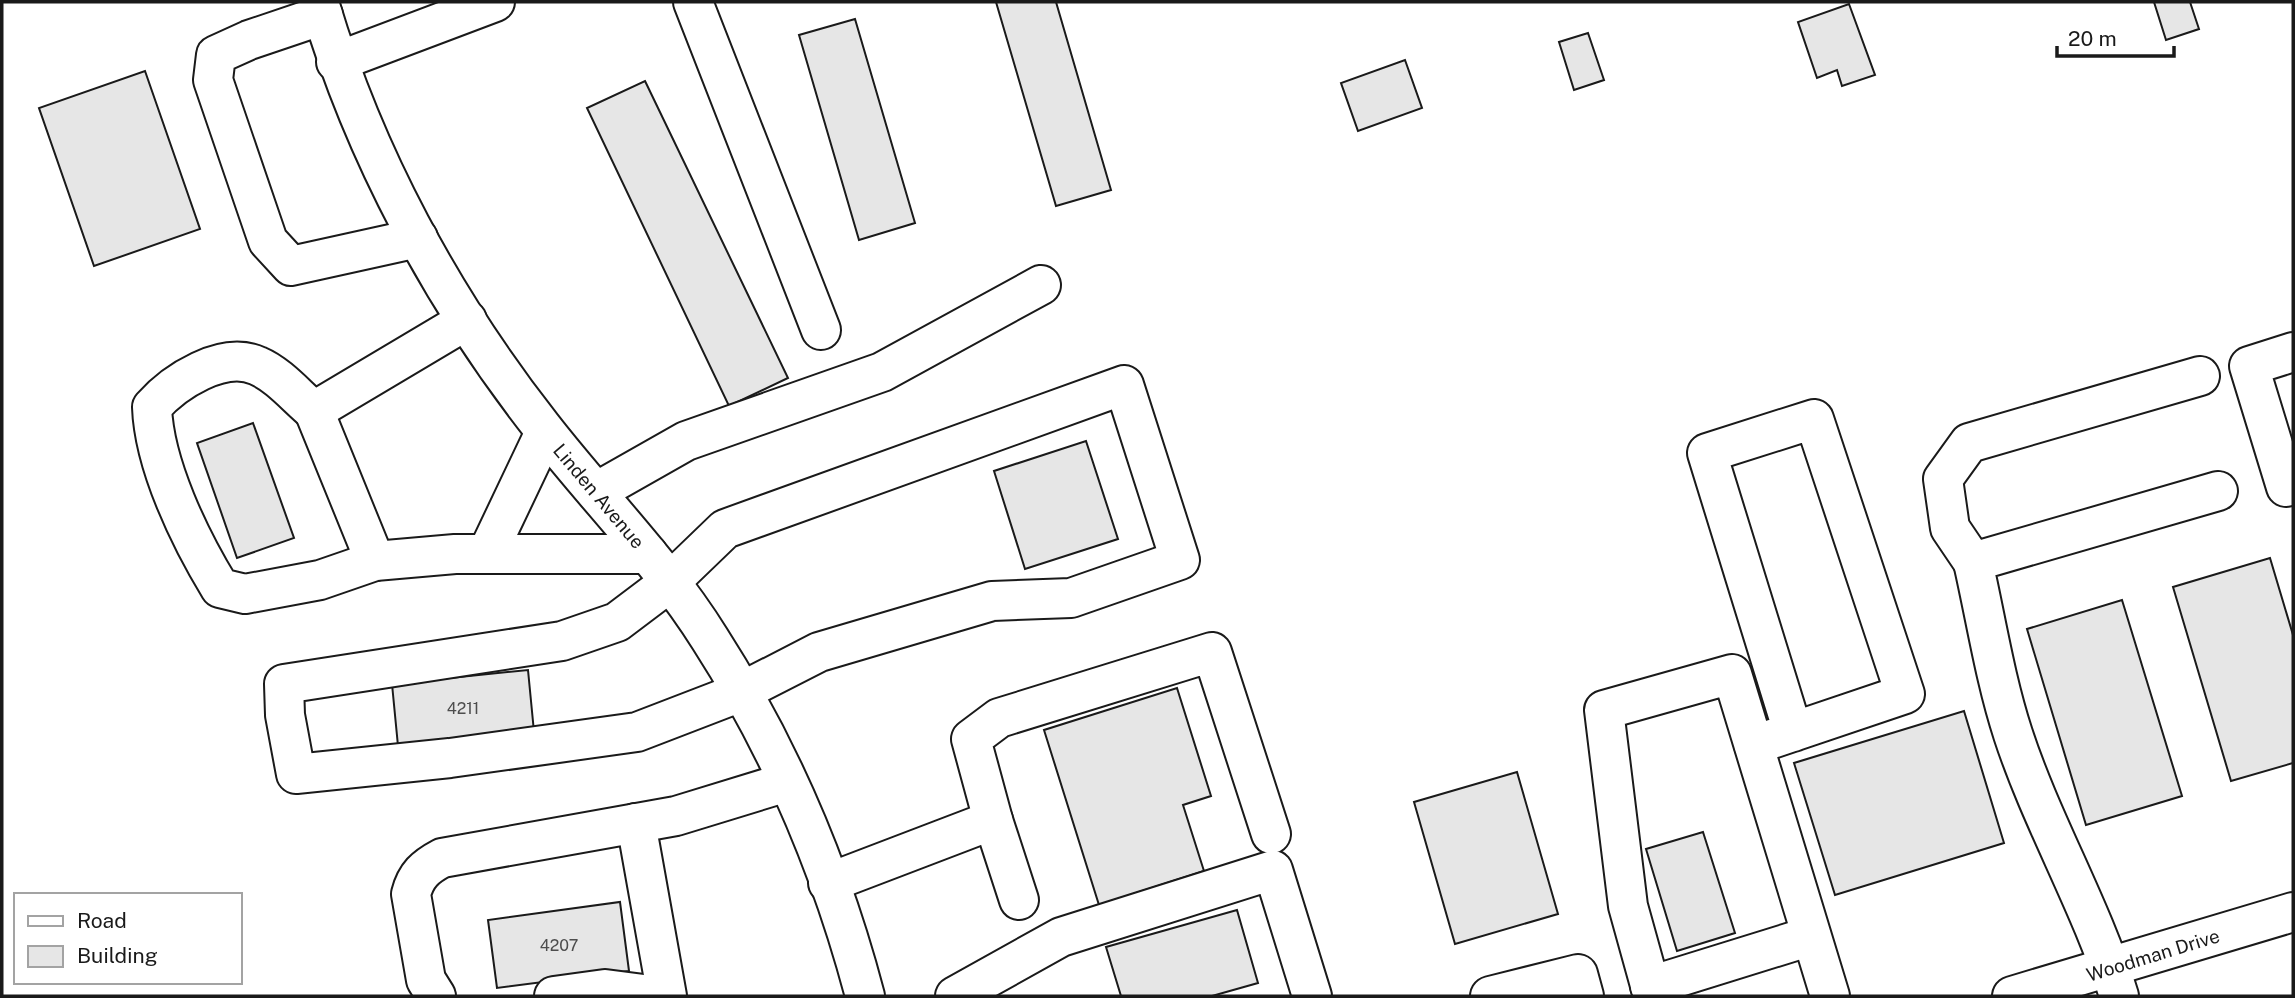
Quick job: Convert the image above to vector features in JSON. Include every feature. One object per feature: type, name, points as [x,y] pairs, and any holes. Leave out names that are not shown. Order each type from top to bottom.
[{"type":"main road","points":[[337,62],[495,2]]},
{"type":"main road","points":[[693,2],[821,330]]},
{"type":"main road","points":[[321,8],[216,55],[213,80],[268,241],[291,266],[418,238]]},
{"type":"main road","name":"Linden Avenue","points":[[321,8],[337,62],[374,152],[418,238],[467,320],[545,432],[659,568],[710,638],[741,692],[809,829],[865,996]]},
{"type":"main road","points":[[596,492],[686,441],[882,373],[1041,285]]},
{"type":"main road","points":[[314,411],[467,320]]},
{"type":"main road","points":[[2291,495],[2249,366],[2293,352]]},
{"type":"main road","points":[[374,561],[314,411],[258,366],[242,362],[190,374],[169,388],[152,407],[153,431],[198,551],[220,588],[245,594],[320,580],[374,561],[487,554],[659,568]]},
{"type":"main road","points":[[2115,982],[2013,733],[1973,562],[1950,528],[1943,479],[1969,443],[2200,376]]},
{"type":"main road","points":[[1124,385],[1180,560],[1070,598],[992,601],[832,648],[741,692],[636,732],[450,758],[296,774],[285,715],[284,684],[562,640],[617,622],[659,568],[725,529],[1124,385]]},
{"type":"main road","points":[[1754,745],[1793,732],[1905,694],[1814,419],[1707,453],[1793,732]]},
{"type":"main road","points":[[487,554],[545,432]]},
{"type":"main road","points":[[1973,562],[2218,491]]},
{"type":"main road","points":[[1019,900],[971,739],[999,718],[1212,652],[1271,834]]},
{"type":"main road","points":[[1811,936],[1651,991],[1628,906],[1604,710],[1732,674],[1830,996]]},
{"type":"main road","points":[[436,996],[426,980],[411,894],[415,880],[425,867],[442,858],[676,816],[787,782]]},
{"type":"main road","points":[[828,884],[993,820]]},
{"type":"main road","points":[[636,823],[667,996]]},
{"type":"main road","points":[[955,996],[1020,980],[1061,937],[1273,870],[1312,996]]},
{"type":"main road","name":"Woodman Drive","points":[[2012,996],[2115,982],[2293,912]]},
{"type":"main road","points":[[1490,996],[1578,974],[1584,996]]},
{"type":"main road","points":[[554,996],[605,989],[659,996]]},
{"type":"building","points":[[996,2],[1056,2],[1111,190],[1056,206]]},
{"type":"building","points":[[2154,2],[2190,2],[2199,29],[2166,40]]},
{"type":"building","points":[[1849,4],[1875,75],[1842,86],[1837,70],[1817,78],[1798,22]]},
{"type":"building","points":[[855,19],[915,223],[859,240],[799,35]]},
{"type":"building","points":[[1588,33],[1604,80],[1574,90],[1559,42]]},
{"type":"building","points":[[1405,60],[1422,108],[1358,131],[1341,83]]},
{"type":"building","points":[[145,71],[200,229],[94,266],[39,108]]},
{"type":"building","points":[[645,81],[788,378],[729,406],[587,108]]},
{"type":"building","points":[[253,423],[294,538],[237,558],[197,443]]},
{"type":"building","points":[[1086,441],[1118,539],[1025,569],[994,471]]},
{"type":"building","points":[[2270,558],[2293,635],[2293,763],[2231,781],[2173,587]]},
{"type":"building","points":[[2122,600],[2182,796],[2086,825],[2027,629]]},
{"type":"building","points":[[528,670],[534,732],[398,746],[392,684]]},
{"type":"building","points":[[1177,688],[1211,796],[1183,805],[1204,871],[1099,905],[1044,730]]},
{"type":"building","points":[[1964,711],[2004,843],[1835,895],[1794,763]]},
{"type":"building","points":[[1517,772],[1558,914],[1455,944],[1414,802]]},
{"type":"building","points":[[1703,832],[1735,933],[1677,951],[1646,849]]},
{"type":"building","points":[[620,902],[629,971],[497,988],[488,920]]},
{"type":"building","points":[[1237,910],[1258,983],[1212,996],[1121,996],[1106,947]]}]
